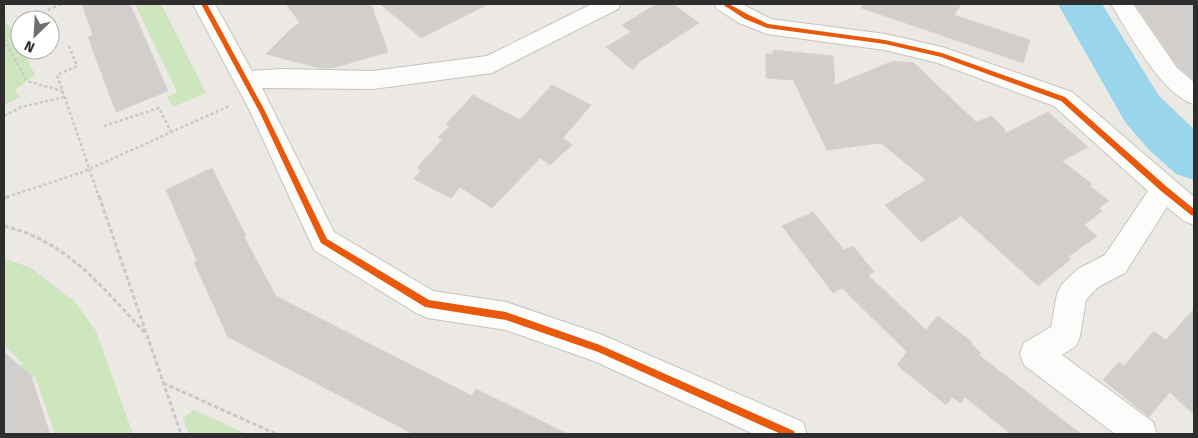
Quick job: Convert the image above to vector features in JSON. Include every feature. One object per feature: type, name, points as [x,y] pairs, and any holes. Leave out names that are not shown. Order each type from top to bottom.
[{"type":"street","points":[[204,4],[245,80],[324,241],[428,304],[506,316],[600,349],[792,434]]},
{"type":"street","points":[[245,80],[285,78],[373,80],[492,64],[610,4]]},
{"type":"street","points":[[725,4],[767,26],[885,42],[942,55],[1063,99],[1164,189],[1194,211]]},
{"type":"street","points":[[1122,4],[1170,74],[1194,95]]},
{"type":"street","points":[[1141,434],[1035,354],[1065,336],[1072,294],[1088,278],[1115,264],[1164,189]]},
{"type":"path","points":[[48,10],[61,4]]},
{"type":"path","points":[[4,39],[27,81],[62,91]]},
{"type":"path","points":[[69,46],[77,66],[57,75],[181,434]]},
{"type":"path","points":[[4,116],[21,107],[64,97]]},
{"type":"path","points":[[4,198],[90,168],[229,106]]},
{"type":"path","points":[[104,126],[159,108],[171,132]]},
{"type":"path","points":[[4,226],[20,228],[70,255],[147,335]]},
{"type":"path","points":[[163,383],[276,434]]},
{"type":"green space","points":[[135,4],[161,4],[206,93],[173,107],[167,97],[177,92]]},
{"type":"green space","points":[[4,21],[10,27],[10,60],[28,60],[35,75],[15,90],[20,97],[7,104],[4,101]]},
{"type":"green space","points":[[4,258],[31,268],[75,302],[96,331],[133,434],[55,434],[35,376],[4,394],[4,379],[22,363],[4,345]]},
{"type":"green space","points":[[194,410],[247,434],[189,434],[183,418]]},
{"type":"building","points":[[82,4],[130,4],[168,91],[116,112],[88,37],[93,35]]},
{"type":"building","points":[[286,4],[371,4],[388,52],[333,68],[320,68],[266,54],[292,28],[300,23]]},
{"type":"building","points":[[380,4],[488,4],[421,38]]},
{"type":"building","points":[[657,4],[673,4],[699,23],[639,62],[633,70],[606,47],[631,32],[622,25]]},
{"type":"building","points":[[862,4],[961,4],[954,15],[1030,40],[1023,63],[861,8]]},
{"type":"building","points":[[1135,4],[1194,4],[1194,80],[1178,67]]},
{"type":"building","points":[[773,50],[833,56],[835,85],[893,61],[914,63],[976,122],[992,116],[1005,130],[1004,134],[1048,112],[1088,147],[1062,161],[1092,184],[1090,186],[1109,201],[1099,208],[1102,211],[1084,225],[1097,236],[1068,257],[1071,259],[1038,286],[961,216],[921,242],[885,205],[926,180],[881,143],[827,150],[793,80],[766,78],[766,54],[773,54]]},
{"type":"building","points":[[552,85],[591,105],[563,138],[572,145],[550,165],[540,158],[492,208],[460,187],[451,198],[414,179],[421,170],[417,168],[442,140],[438,137],[450,126],[446,124],[473,95],[520,120]]},
{"type":"building","points":[[212,168],[246,236],[244,237],[276,296],[472,396],[476,389],[568,434],[413,434],[228,337],[194,262],[197,261],[166,190]]},
{"type":"building","points":[[813,212],[844,250],[853,246],[874,272],[868,275],[926,330],[938,316],[972,342],[971,344],[981,353],[979,355],[1081,434],[1011,434],[965,397],[961,403],[952,397],[946,405],[897,365],[907,352],[842,288],[833,293],[782,226]]},
{"type":"building","points":[[1194,309],[1194,415],[1170,392],[1149,417],[1103,380],[1119,362],[1124,366],[1154,331],[1166,340]]},
{"type":"building","points":[[4,352],[31,376],[50,434],[4,434]]},
{"type":"waterway","points":[[1080,4],[1142,109],[1167,136],[1194,159]]},
{"type":"cycle path","points":[[204,4],[262,111],[324,241],[428,304],[506,316],[600,349],[791,434]]},
{"type":"cycle path","points":[[725,4],[767,26],[885,42],[942,55],[1063,99],[1164,189],[1194,213]]}]
